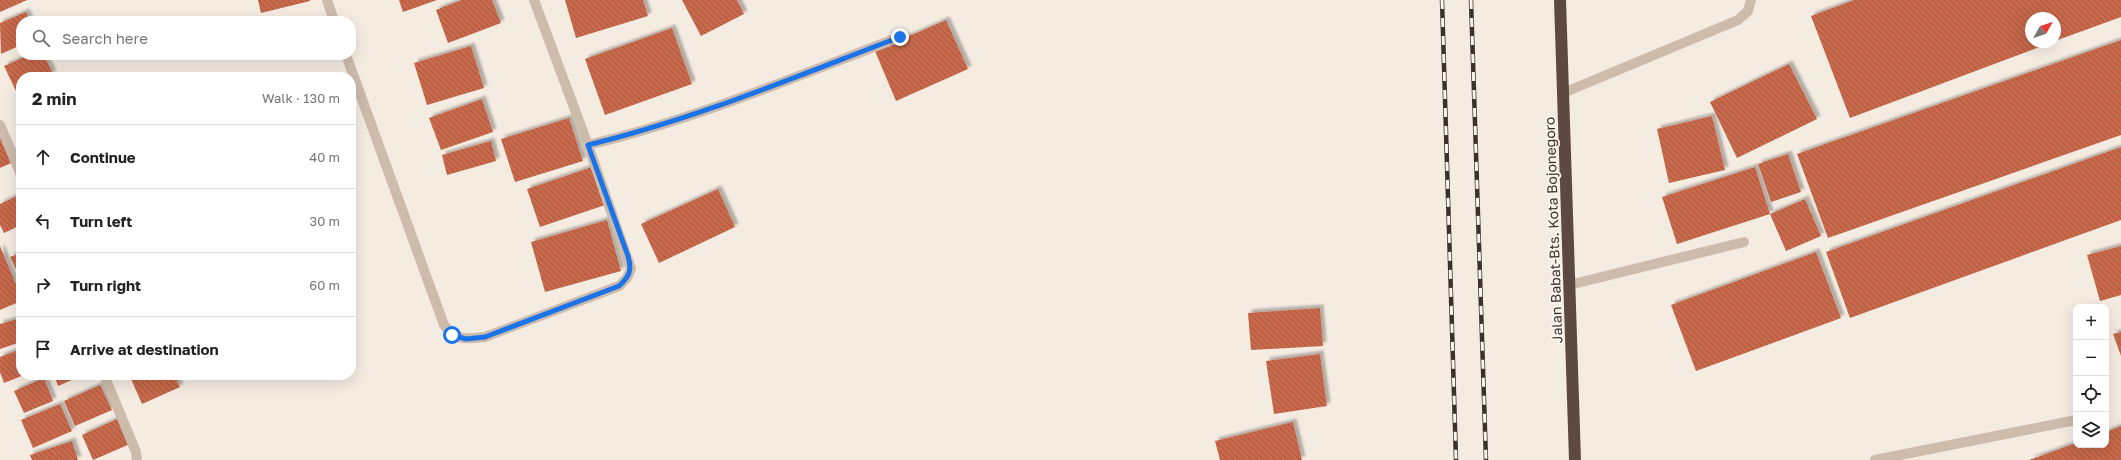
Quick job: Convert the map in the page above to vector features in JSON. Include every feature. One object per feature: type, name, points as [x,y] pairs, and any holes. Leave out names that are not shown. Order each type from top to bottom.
[{"type":"highway","name":"Jalan Babat-Bts. Kota Bojonegoro","points":[[1560,0],[1575,460]]},
{"type":"street","points":[[327,0],[332,16]]},
{"type":"street","points":[[356,82],[444,324],[452,335],[466,339],[485,337],[619,286],[627,278],[631,269],[628,256],[534,0]]},
{"type":"street","points":[[1563,92],[1738,20],[1748,10],[1751,0]]},
{"type":"street","points":[[588,145],[640,132],[695,115],[900,37]]},
{"type":"street","points":[[348,60],[352,72]]},
{"type":"street","points":[[0,125],[16,163]]},
{"type":"street","points":[[1569,285],[1744,242]]},
{"type":"street","points":[[106,380],[136,452],[137,460]]},
{"type":"street","points":[[1875,460],[2073,421]]},
{"type":"building","points":[[0,0],[27,0],[0,12]]},
{"type":"building","points":[[258,0],[310,0],[310,1],[261,13]]},
{"type":"building","points":[[399,0],[437,0],[403,12]]},
{"type":"building","points":[[461,0],[492,0],[501,23],[448,43],[436,10]]},
{"type":"building","points":[[565,0],[643,0],[648,16],[576,38]]},
{"type":"building","points":[[682,0],[737,0],[744,14],[701,36]]},
{"type":"building","points":[[1854,0],[2121,0],[2121,17],[2061,39],[2061,12],[2025,12],[2025,48],[2037,48],[1850,118],[1811,16]]},
{"type":"building","points":[[26,12],[28,16],[17,16]]},
{"type":"building","points":[[16,16],[16,47],[1,54],[0,23]]},
{"type":"building","points":[[946,20],[968,69],[896,101],[875,51]]},
{"type":"building","points":[[672,28],[692,84],[605,115],[585,59]]},
{"type":"building","points":[[2121,40],[2121,135],[1828,238],[1797,154]]},
{"type":"building","points":[[471,46],[484,88],[427,105],[414,63]]},
{"type":"building","points":[[18,60],[46,60],[52,72],[16,72],[16,91],[4,66]]},
{"type":"building","points":[[1789,64],[1817,119],[1737,158],[1710,102]]},
{"type":"building","points":[[482,99],[493,132],[441,150],[429,118]]},
{"type":"building","points":[[1712,116],[1725,170],[1669,183],[1657,129]]},
{"type":"building","points":[[569,118],[583,161],[515,182],[501,139]]},
{"type":"building","points":[[0,138],[16,158],[16,161],[0,168]]},
{"type":"building","points":[[491,141],[496,161],[447,175],[442,155]]},
{"type":"building","points":[[2121,147],[2121,220],[1850,318],[1826,252]]},
{"type":"building","points":[[1788,154],[1801,192],[1771,202],[1758,164]]},
{"type":"building","points":[[592,167],[605,205],[540,227],[527,189]]},
{"type":"building","points":[[1755,167],[1770,214],[1677,244],[1662,197]]},
{"type":"building","points":[[718,189],[735,227],[659,263],[641,224]]},
{"type":"building","points":[[16,196],[16,227],[4,233],[0,225],[0,204]]},
{"type":"building","points":[[1805,199],[1821,236],[1786,251],[1770,214]]},
{"type":"building","points":[[607,220],[621,271],[545,292],[531,242]]},
{"type":"building","points":[[0,246],[16,284],[16,303],[0,310]]},
{"type":"building","points":[[2121,246],[2121,295],[2100,301],[2087,255]]},
{"type":"building","points":[[1816,252],[1841,318],[1696,371],[1671,305]]},
{"type":"building","points":[[16,255],[16,270],[10,257]]},
{"type":"building","points":[[1320,308],[1323,346],[1251,350],[1248,313]]},
{"type":"building","points":[[16,319],[16,344],[0,349],[0,324]]},
{"type":"building","points":[[2121,332],[2121,356],[2113,334]]},
{"type":"building","points":[[16,351],[16,378],[4,383],[0,372],[0,357]]},
{"type":"building","points":[[1320,354],[1327,406],[1274,414],[1266,361]]},
{"type":"building","points":[[39,380],[45,380],[53,401],[24,413],[14,391]]},
{"type":"building","points":[[56,380],[72,380],[58,386]]},
{"type":"building","points":[[131,380],[176,380],[180,387],[142,404]]},
{"type":"building","points":[[100,385],[112,410],[75,426],[64,401]]},
{"type":"building","points":[[60,404],[72,431],[33,448],[21,420]]},
{"type":"building","points":[[119,418],[130,444],[93,460],[82,435]]},
{"type":"building","points":[[1293,422],[1302,460],[1220,460],[1215,441]]},
{"type":"building","points":[[2121,426],[2121,460],[2029,460],[2073,444],[2073,448],[2109,448],[2109,431]]},
{"type":"building","points":[[72,441],[78,460],[32,460],[30,455]]},
{"type":"railway","points":[[1442,0],[1456,460]]},
{"type":"railway","points":[[1471,0],[1486,460]]},
{"type":"route","points":[[452,335],[466,339],[485,337],[619,286],[627,278],[631,269],[628,256],[588,145],[640,132],[695,115],[900,37]]}]
